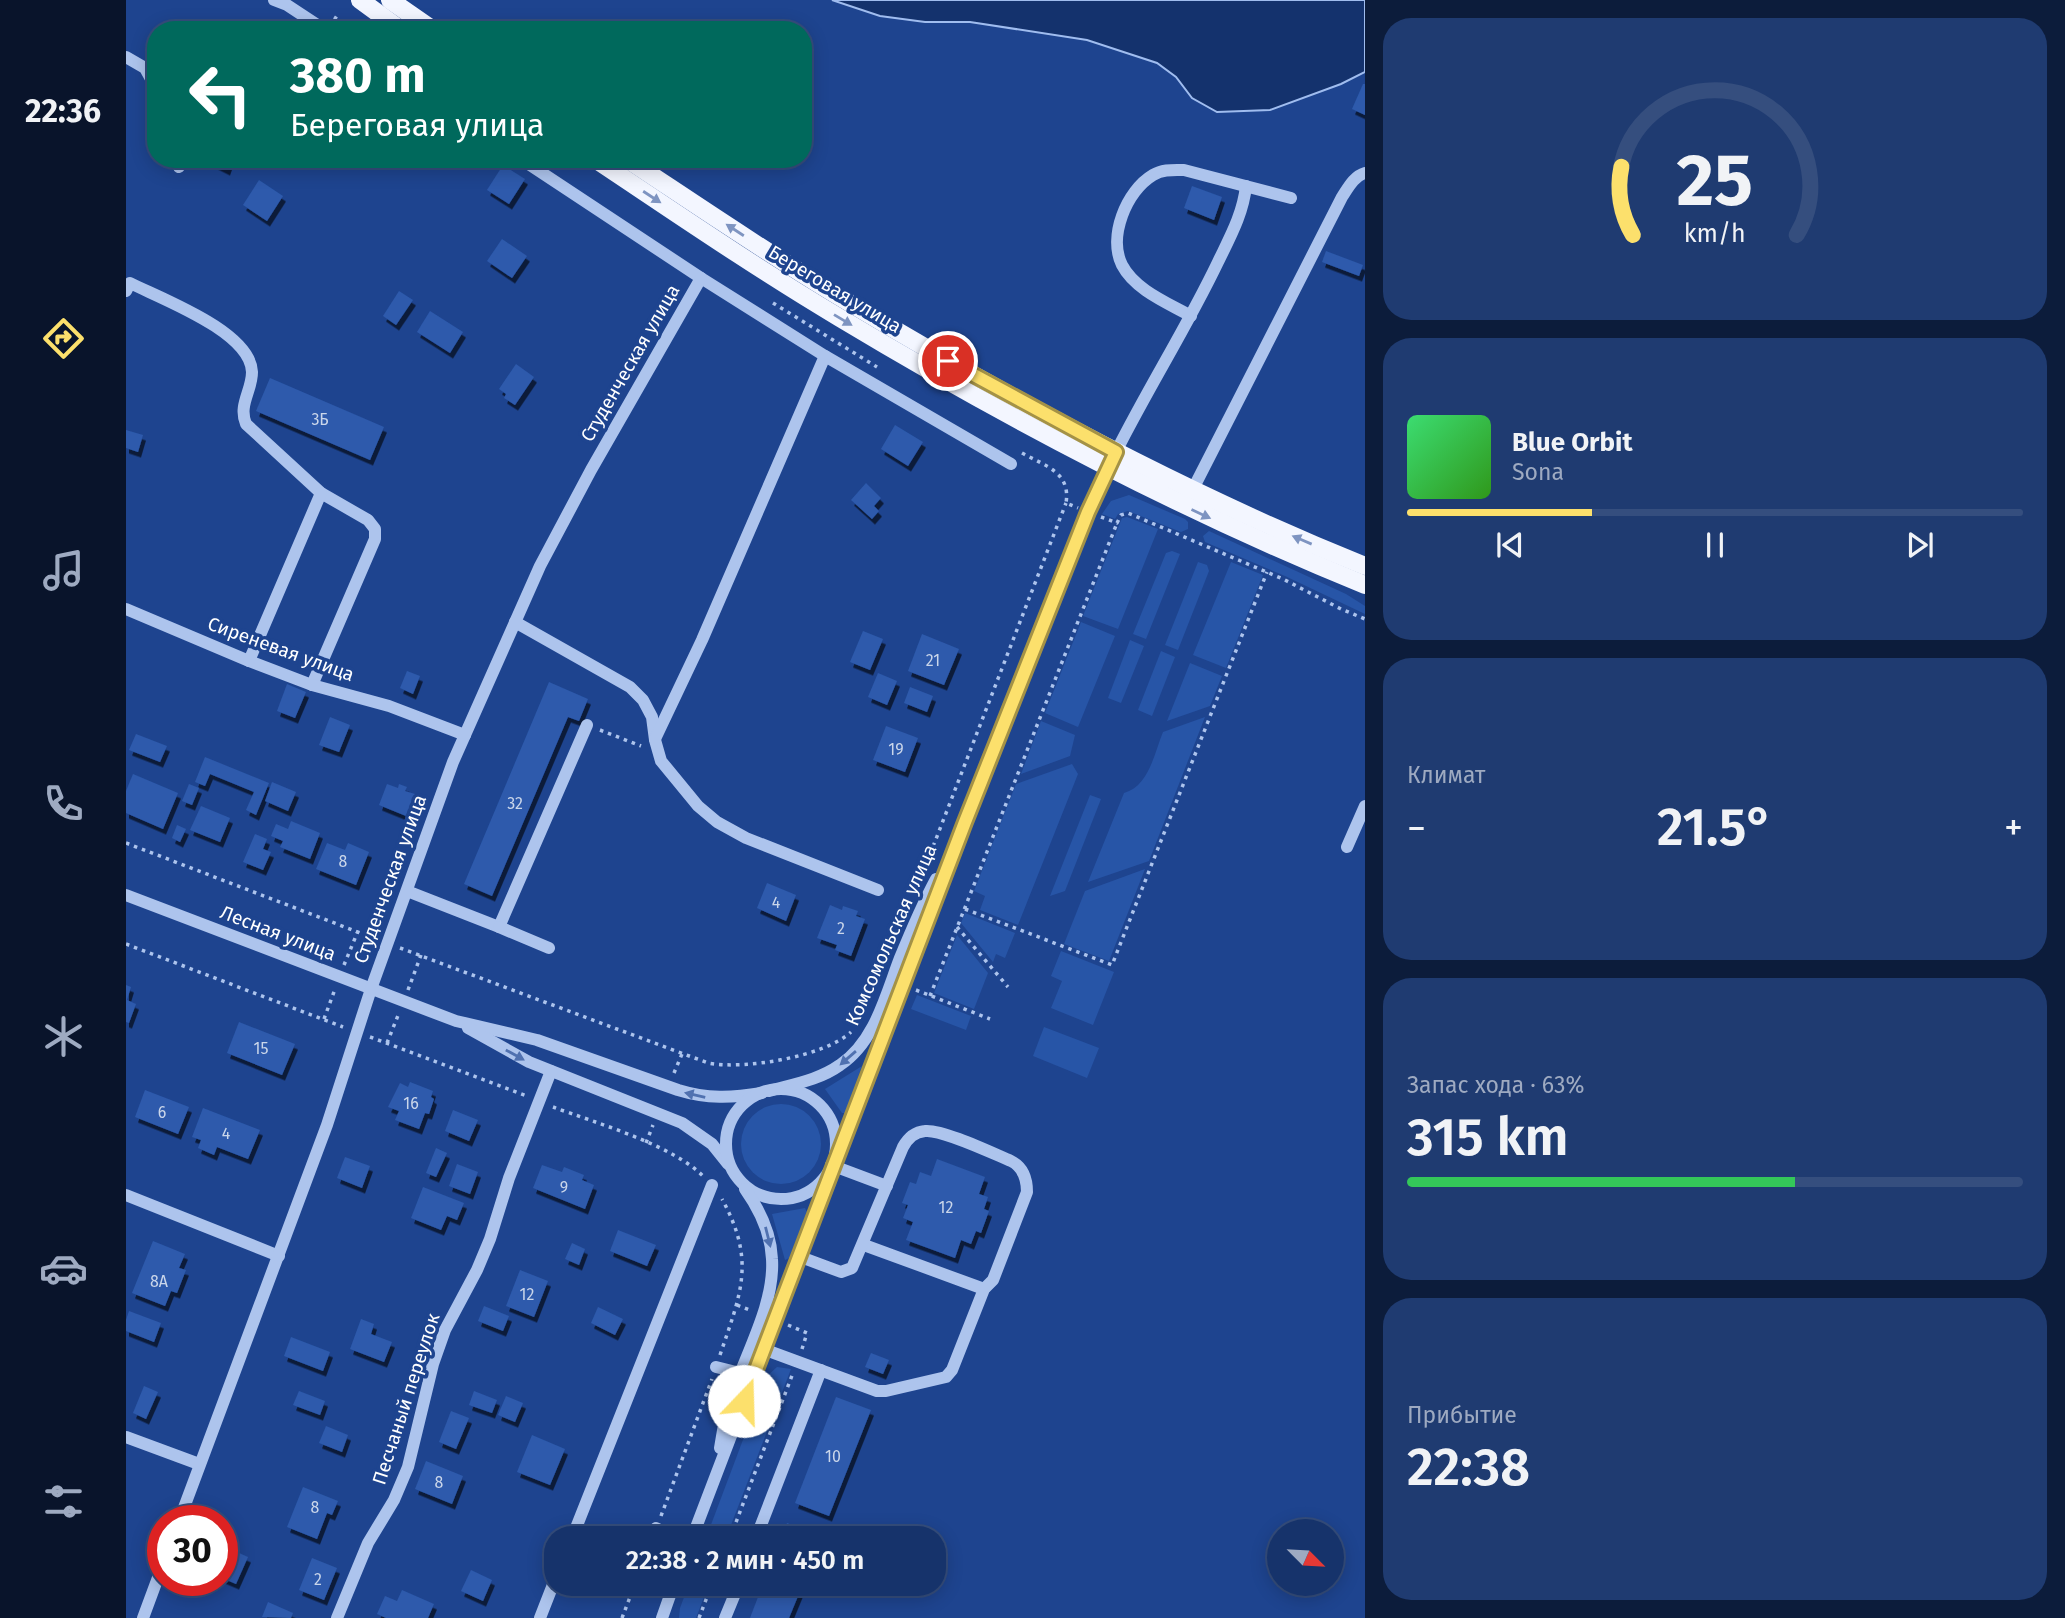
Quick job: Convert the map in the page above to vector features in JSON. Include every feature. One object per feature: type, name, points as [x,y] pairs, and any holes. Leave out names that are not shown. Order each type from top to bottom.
[{"type":"main road","points":[[360,0],[389,21]]},
{"type":"main road","points":[[390,0],[420,21]]},
{"type":"main road","name":"Береговая улица","points":[[609,168],[839,317],[958,386],[1112,460],[1259,540],[1365,585]]},
{"type":"main road","name":"Береговая улица","points":[[641,168],[850,303],[988,383],[1112,460],[1192,491],[1365,566]]},
{"type":"street","points":[[274,0],[311,21]]},
{"type":"street","points":[[126,57],[147,72]]},
{"type":"street","points":[[535,168],[825,356],[1011,464]]},
{"type":"street","points":[[1191,316],[1141,287],[1122,265],[1117,232],[1124,213],[1144,182],[1154,174],[1167,170],[1184,170],[1291,198]]},
{"type":"street","points":[[1192,491],[1342,197],[1351,184],[1365,173]]},
{"type":"street","name":"Комсомольская улица","points":[[696,1526],[832,1164],[1088,512],[1138,407],[1191,316],[1241,214],[1246,186]]},
{"type":"street","name":"Студенческая улица","points":[[185,1505],[327,1125],[371,989],[465,735],[540,566],[591,470],[701,278]]},
{"type":"street","points":[[126,291],[130,283],[231,336],[248,355],[252,371],[243,407],[246,424],[321,493],[368,520],[375,529],[375,539],[312,685]]},
{"type":"street","points":[[652,745],[702,640],[825,356]]},
{"type":"street","points":[[249,661],[321,493]]},
{"type":"street","name":"Сиреневая улица","points":[[126,609],[312,685],[397,708],[465,735]]},
{"type":"street","points":[[515,622],[630,687],[643,700],[652,718],[652,745],[661,761],[698,806],[717,822],[746,838],[878,890]]},
{"type":"street","points":[[499,927],[587,725]]},
{"type":"street","points":[[1347,847],[1365,806]]},
{"type":"street","name":"Комсомольская улица","points":[[766,1092],[823,1075],[842,1064],[860,1046],[875,1020],[919,910],[965,822]]},
{"type":"street","points":[[407,891],[549,948]]},
{"type":"street","name":"Лесная улица","points":[[126,895],[456,1021],[537,1040],[698,1096],[730,1098],[766,1092]]},
{"type":"street","name":"Лесная улица","points":[[456,1021],[528,1062],[691,1127],[712,1144],[736,1176]]},
{"type":"street","name":"Песчаный переулок","points":[[337,1618],[368,1543],[394,1500],[408,1467],[433,1364],[445,1330],[481,1260],[551,1071]]},
{"type":"street","points":[[795,1091],[820,1106],[833,1128],[836,1142],[832,1164],[823,1179],[812,1189],[789,1199],[760,1195],[747,1188],[736,1176],[727,1154],[728,1129],[741,1107],[766,1092],[795,1091]]},
{"type":"street","points":[[763,1349],[877,1391],[946,1377],[984,1289],[993,1280],[1027,1192],[1026,1179],[1020,1167],[999,1156],[926,1130],[907,1140],[852,1268],[841,1272],[798,1256]]},
{"type":"street","points":[[832,1164],[887,1186]]},
{"type":"street","name":"Комсомольская улица","points":[[714,1479],[729,1404],[762,1315],[772,1271],[770,1245],[762,1219],[736,1176]]},
{"type":"street","points":[[577,1526],[712,1185]]},
{"type":"street","points":[[126,1195],[279,1256]]},
{"type":"street","points":[[864,1245],[984,1289]]},
{"type":"street","points":[[716,1367],[740,1373]]},
{"type":"street","points":[[761,1526],[821,1370]]},
{"type":"street","points":[[126,1437],[199,1465]]},
{"type":"street","points":[[143,1618],[151,1596]]},
{"type":"street","points":[[540,1618],[549,1596]]},
{"type":"street","points":[[662,1618],[670,1596]]},
{"type":"street","points":[[725,1618],[733,1596]]},
{"type":"path","points":[[765,298],[881,369]]},
{"type":"path","points":[[922,874],[1066,503],[1068,490],[1057,472],[1021,453]]},
{"type":"path","points":[[1066,503],[1117,523]]},
{"type":"path","points":[[930,996],[1121,515],[1128,513],[1267,572],[1365,619]]},
{"type":"path","points":[[965,909],[1112,965],[1267,572]]},
{"type":"path","points":[[587,725],[652,745]]},
{"type":"path","points":[[126,843],[708,1063],[723,1066],[767,1062],[820,1049],[853,1030]]},
{"type":"path","points":[[957,927],[1008,987]]},
{"type":"path","points":[[902,985],[990,1018]]},
{"type":"path","points":[[737,1306],[762,1315]]},
{"type":"path","points":[[735,1526],[807,1333],[775,1320]]},
{"type":"path","points":[[622,1618],[630,1596]]},
{"type":"path","points":[[699,1618],[707,1596]]},
{"type":"shaded area","points":[[832,0],[1365,0],[1365,72],[1341,84],[1270,110],[1217,112],[1192,98],[1176,77],[1157,63],[1087,40],[970,22],[925,22],[880,16]]},
{"type":"shaded area","points":[[1129,495],[1185,519],[1188,529],[1181,532],[1128,511],[1118,514],[1115,519],[1102,514],[1111,501]]},
{"type":"shaded area","points":[[1127,517],[1158,529],[1118,629],[1083,616],[1122,518]]},
{"type":"shaded area","points":[[1209,531],[1346,594],[1365,606],[1365,614],[1205,542],[1203,536]]},
{"type":"shaded area","points":[[1172,551],[1180,554],[1146,639],[1133,634],[1166,553]]},
{"type":"shaded area","points":[[1198,562],[1207,565],[1209,571],[1178,650],[1165,645]]},
{"type":"shaded area","points":[[1231,562],[1263,575],[1226,668],[1193,655]]},
{"type":"shaded area","points":[[1081,622],[1115,636],[1078,727],[1045,713]]},
{"type":"shaded area","points":[[1130,640],[1144,646],[1121,703],[1108,698]]},
{"type":"shaded area","points":[[1161,651],[1175,657],[1152,716],[1138,710]]},
{"type":"shaded area","points":[[1190,663],[1222,676],[1210,706],[1167,721]]},
{"type":"shaded area","points":[[1205,717],[1149,861],[1088,882],[1124,793],[1139,784],[1145,776],[1163,732]]},
{"type":"shaded area","points":[[1041,721],[1075,735],[1070,756],[1021,774]]},
{"type":"shaded area","points":[[1072,764],[1078,774],[1018,925],[980,910],[985,896],[974,891],[1016,784]]},
{"type":"shaded area","points":[[1090,795],[1101,799],[1065,891],[1050,896]]},
{"type":"shaded area","points":[[1145,869],[1109,961],[1064,944],[1085,891]]},
{"type":"shaded area","points":[[965,913],[1015,933],[1005,958],[996,954],[993,962],[961,923]]},
{"type":"shaded area","points":[[957,935],[988,973],[974,1009],[934,993]]},
{"type":"shaded area","points":[[1061,951],[1114,972],[1093,1025],[1051,1008],[1062,981],[1051,976]]},
{"type":"shaded area","points":[[917,995],[971,1016],[966,1030],[911,1009]]},
{"type":"shaded area","points":[[1044,1027],[1099,1048],[1087,1078],[1033,1056]]},
{"type":"shaded area","points":[[862,1066],[845,1113],[842,1113],[825,1089]]},
{"type":"shaded area","points":[[781,1104],[796,1107],[809,1116],[818,1129],[821,1144],[818,1159],[809,1172],[796,1181],[781,1184],[766,1181],[753,1172],[744,1159],[741,1144],[744,1129],[753,1116],[766,1107]]},
{"type":"shaded area","points":[[805,1208],[807,1212],[789,1258],[785,1260],[772,1214]]},
{"type":"shaded area","points":[[777,1367],[791,1369],[731,1526],[711,1526],[767,1376]]},
{"type":"shaded area","points":[[684,1596],[704,1596],[696,1618],[679,1618]]},
{"type":"building","points":[[1365,84],[1365,115],[1352,109]]},
{"type":"building","points":[[501,168],[508,168],[525,179],[509,204],[487,190]]},
{"type":"building","points":[[259,180],[283,196],[267,221],[243,205]]},
{"type":"building","points":[[1192,186],[1222,197],[1214,220],[1184,208]]},
{"type":"building","points":[[502,239],[527,256],[512,278],[487,261]]},
{"type":"building","points":[[1326,251],[1363,265],[1359,276],[1322,262]]},
{"type":"building","points":[[399,291],[413,300],[396,325],[383,316]]},
{"type":"building","points":[[430,311],[463,332],[450,353],[417,332]]},
{"type":"building","points":[[516,364],[534,377],[515,405],[504,398],[506,394],[499,389]]},
{"type":"building","points":[[270,378],[384,427],[370,460],[256,411]]},
{"type":"building","points":[[895,425],[923,442],[908,466],[881,449]]},
{"type":"building","points":[[126,430],[143,435],[138,452],[126,448]]},
{"type":"building","points":[[866,483],[881,498],[874,506],[879,511],[872,519],[851,500]]},
{"type":"building","points":[[863,631],[883,639],[870,670],[850,662]]},
{"type":"building","points":[[922,634],[959,649],[944,685],[908,671]]},
{"type":"building","points":[[407,671],[420,676],[413,694],[400,688]]},
{"type":"building","points":[[878,673],[897,681],[887,705],[868,697]]},
{"type":"building","points":[[549,682],[588,699],[579,721],[568,717],[492,896],[464,884]]},
{"type":"building","points":[[287,684],[306,692],[295,718],[277,711]]},
{"type":"building","points":[[910,687],[933,696],[927,712],[904,703]]},
{"type":"building","points":[[330,717],[350,725],[339,752],[319,745]]},
{"type":"building","points":[[886,726],[918,738],[905,772],[873,760]]},
{"type":"building","points":[[136,734],[167,746],[160,762],[129,750]]},
{"type":"building","points":[[205,757],[269,783],[256,815],[246,810],[254,792],[210,774],[205,786],[195,782]]},
{"type":"building","points":[[133,774],[178,793],[163,829],[126,813],[126,791]]},
{"type":"building","points":[[272,782],[296,792],[288,811],[265,801]]},
{"type":"building","points":[[189,784],[199,788],[192,805],[182,801]]},
{"type":"building","points":[[387,784],[398,788],[399,784],[407,787],[405,791],[415,794],[406,816],[379,805]]},
{"type":"building","points":[[201,806],[230,818],[220,842],[190,830]]},
{"type":"building","points":[[291,821],[320,833],[310,859],[280,847],[283,841],[271,836],[276,824],[288,829]]},
{"type":"building","points":[[177,825],[186,829],[180,842],[172,838]]},
{"type":"building","points":[[255,834],[267,839],[263,849],[271,852],[263,870],[243,862]]},
{"type":"building","points":[[327,843],[345,850],[348,843],[369,852],[356,885],[316,869]]},
{"type":"building","points":[[767,883],[796,895],[786,921],[757,908]]},
{"type":"building","points":[[830,905],[842,910],[843,906],[858,911],[856,916],[865,919],[851,956],[835,950],[837,945],[817,938]]},
{"type":"building","points":[[126,985],[131,987],[127,1000],[136,1004],[129,1023],[126,1022]]},
{"type":"building","points":[[239,1022],[295,1044],[282,1075],[227,1053]]},
{"type":"building","points":[[410,1082],[433,1091],[431,1097],[434,1099],[429,1114],[425,1113],[419,1129],[395,1120],[399,1111],[388,1107],[400,1083],[408,1087]]},
{"type":"building","points":[[145,1090],[189,1107],[178,1134],[135,1117]]},
{"type":"building","points":[[203,1108],[260,1130],[248,1159],[217,1147],[214,1155],[198,1148],[201,1140],[192,1137]]},
{"type":"building","points":[[453,1110],[478,1120],[469,1141],[445,1131]]},
{"type":"building","points":[[436,1148],[447,1153],[436,1177],[426,1173]]},
{"type":"building","points":[[345,1157],[370,1166],[362,1188],[337,1178]]},
{"type":"building","points":[[937,1159],[985,1177],[979,1194],[988,1197],[984,1209],[989,1211],[981,1233],[976,1231],[971,1244],[961,1240],[955,1258],[906,1240],[913,1222],[903,1218],[908,1205],[902,1203],[910,1182],[916,1184],[920,1172],[931,1176]]},
{"type":"building","points":[[457,1164],[478,1172],[470,1194],[449,1186]]},
{"type":"building","points":[[542,1165],[562,1172],[564,1167],[584,1175],[582,1180],[594,1185],[585,1209],[533,1188]]},
{"type":"building","points":[[423,1187],[464,1203],[457,1220],[447,1216],[441,1230],[411,1218]]},
{"type":"building","points":[[618,1230],[656,1245],[647,1266],[610,1251]]},
{"type":"building","points":[[153,1241],[185,1254],[179,1268],[186,1270],[177,1293],[171,1291],[165,1306],[132,1293]]},
{"type":"building","points":[[572,1243],[585,1249],[579,1265],[565,1259]]},
{"type":"building","points":[[520,1270],[548,1281],[534,1317],[506,1306]]},
{"type":"building","points":[[484,1306],[509,1316],[503,1331],[478,1321]]},
{"type":"building","points":[[598,1307],[623,1319],[615,1335],[591,1323]]},
{"type":"building","points":[[129,1311],[161,1323],[154,1342],[126,1331]]},
{"type":"building","points":[[361,1319],[374,1324],[371,1334],[392,1342],[384,1362],[350,1349]]},
{"type":"building","points":[[291,1337],[330,1352],[323,1371],[284,1356]]},
{"type":"building","points":[[871,1353],[889,1360],[883,1374],[865,1367]]},
{"type":"building","points":[[144,1386],[158,1392],[146,1419],[133,1413]]},
{"type":"building","points":[[299,1391],[325,1401],[320,1415],[293,1405]]},
{"type":"building","points":[[474,1391],[497,1400],[492,1413],[469,1405]]},
{"type":"building","points":[[506,1396],[523,1403],[515,1422],[498,1415]]},
{"type":"building","points":[[836,1397],[871,1410],[829,1516],[795,1503]]},
{"type":"building","points":[[451,1411],[469,1418],[456,1449],[439,1442]]},
{"type":"building","points":[[326,1426],[348,1435],[342,1452],[319,1443]]},
{"type":"building","points":[[532,1435],[565,1449],[550,1485],[517,1472]]},
{"type":"building","points":[[426,1461],[463,1476],[452,1504],[415,1489]]},
{"type":"building","points":[[303,1487],[338,1501],[332,1515],[327,1513],[317,1539],[287,1527]]},
{"type":"building","points":[[238,1552],[248,1557],[238,1580]]},
{"type":"building","points":[[312,1558],[337,1568],[324,1600],[299,1590]]},
{"type":"building","points":[[471,1570],[492,1580],[483,1601],[461,1591]]},
{"type":"building","points":[[402,1590],[434,1604],[428,1618],[386,1618],[377,1614],[385,1596],[397,1601]]},
{"type":"building","points":[[758,1596],[798,1596],[789,1618],[750,1618]]},
{"type":"building","points":[[268,1602],[293,1613],[291,1618],[262,1617]]},
{"type":"route","points":[[744,1401],[965,822],[1088,512],[1116,452],[948,361]]}]
